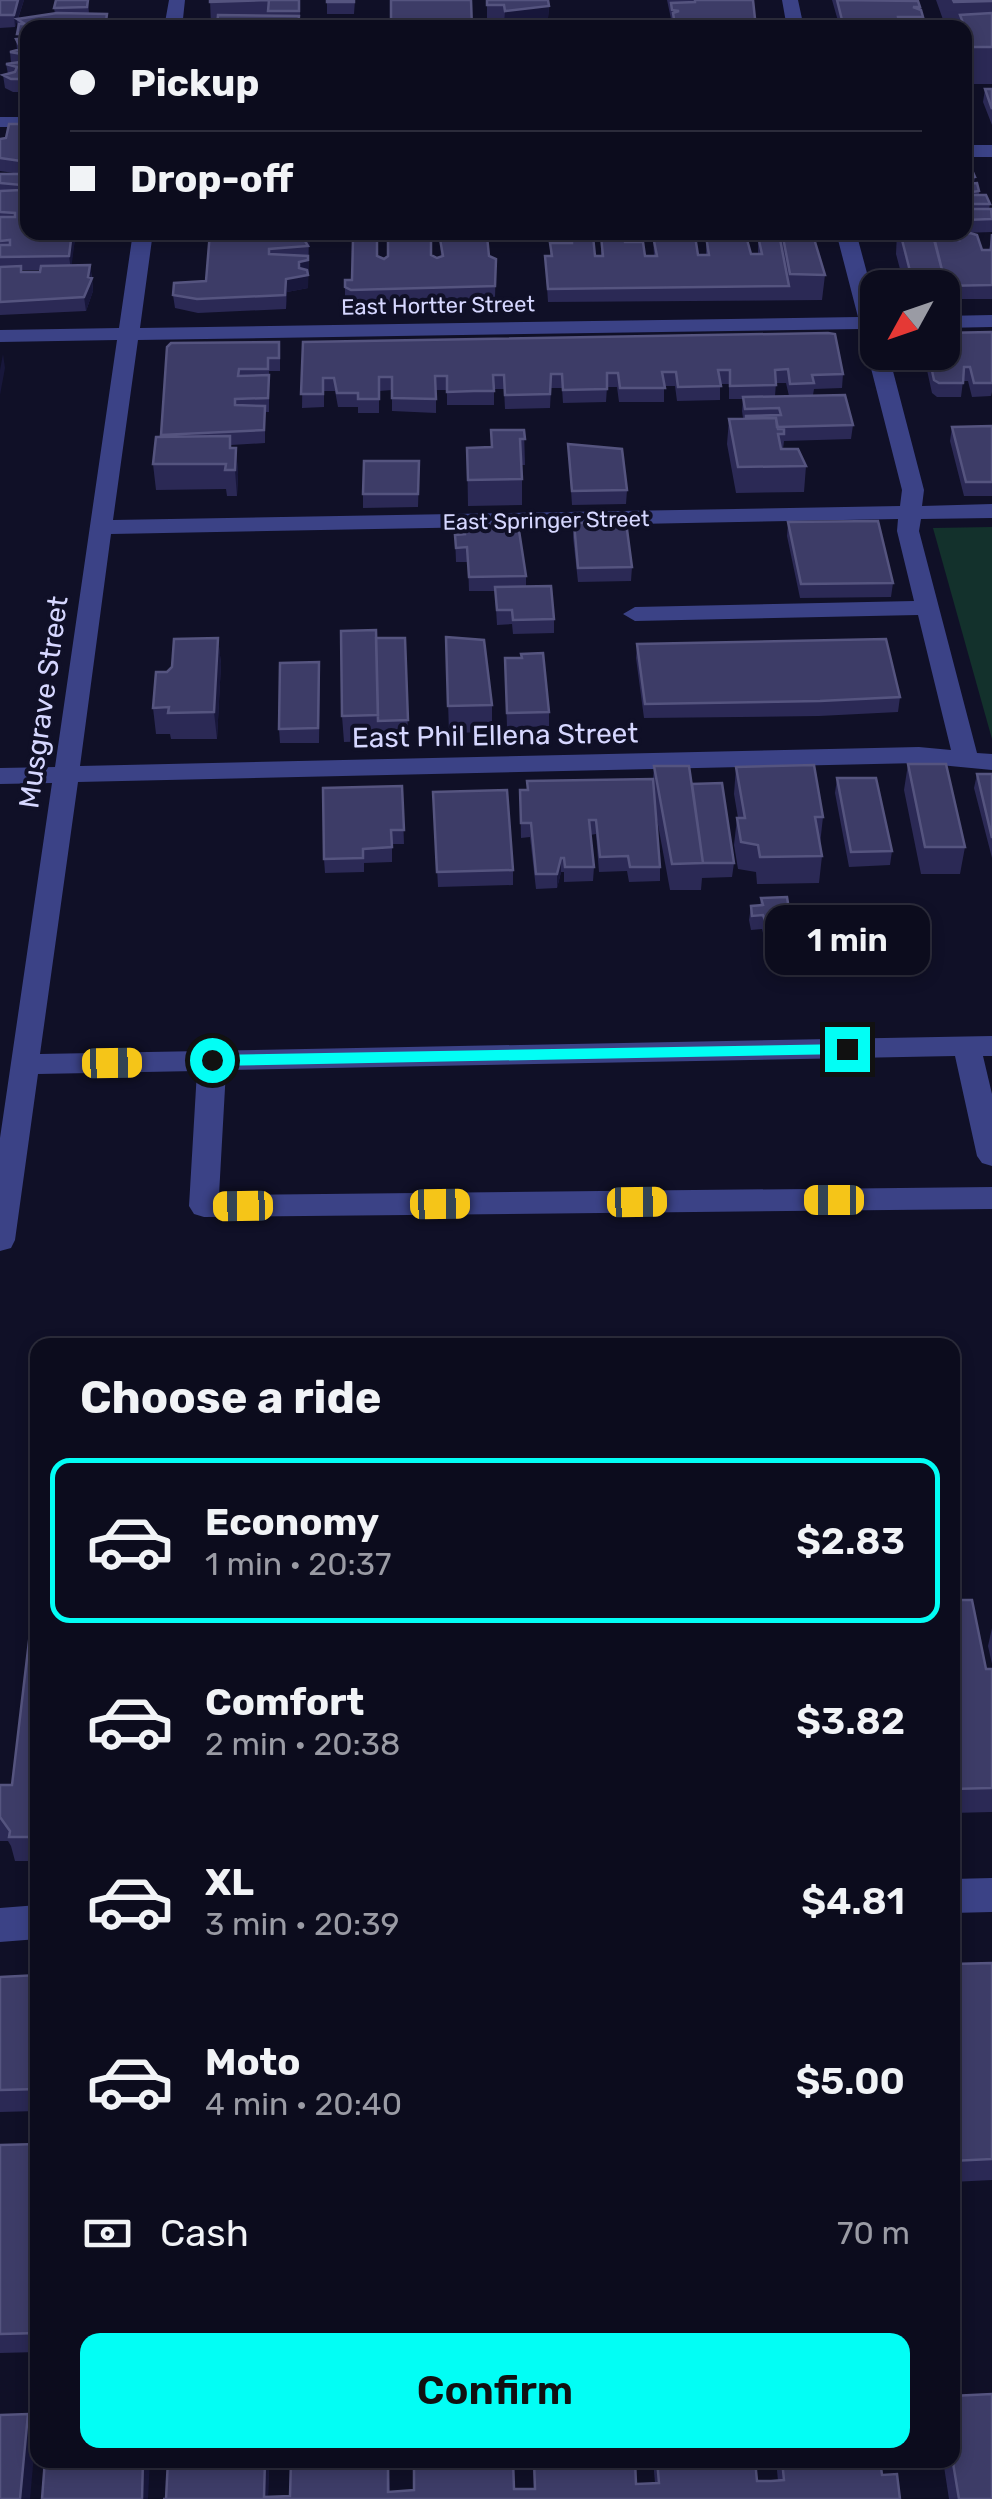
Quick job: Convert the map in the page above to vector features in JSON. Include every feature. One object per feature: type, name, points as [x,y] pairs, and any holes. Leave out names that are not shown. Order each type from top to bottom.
[{"type":"street","name":"Musgrave Street","points":[[0,1240],[142,240]]},
{"type":"street","points":[[848,240],[860,279]]},
{"type":"street","points":[[960,322],[992,321]]},
{"type":"street","name":"East Hortter Street","points":[[0,336],[860,323]]},
{"type":"street","points":[[884,370],[912,490],[908,531],[966,759]]},
{"type":"street","name":"East Springer Street","points":[[100,527],[992,512]]},
{"type":"street","points":[[635,614],[930,608]]},
{"type":"street","name":"East Phil Ellena Street","points":[[0,776],[919,756],[992,762]]},
{"type":"street","points":[[26,1064],[979,1047],[992,1156]]},
{"type":"street","points":[[212,1060],[204,1206],[992,1198]]},
{"type":"street","points":[[960,1896],[992,1895]]},
{"type":"street","points":[[0,1925],[30,1923]]},
{"type":"green space","points":[[992,527],[992,739],[933,528]]},
{"type":"building","points":[[0,0],[18,0],[14,15],[0,15]]},
{"type":"building","points":[[56,0],[88,0],[87,7],[54,8]]},
{"type":"building","points":[[269,0],[299,0],[299,11],[268,11]]},
{"type":"building","points":[[391,0],[471,0],[472,20],[391,20]]},
{"type":"building","points":[[487,0],[548,0],[549,6],[505,11],[504,5],[487,5]]},
{"type":"building","points":[[753,0],[755,20],[674,19],[673,13],[679,11],[672,10],[671,3]]},
{"type":"building","points":[[837,0],[918,1],[920,7],[913,7],[921,10],[923,17],[898,17],[899,20],[842,20]]},
{"type":"building","points":[[57,13],[107,14],[106,20],[17,19]]},
{"type":"building","points":[[992,13],[992,47],[972,47],[972,20],[962,20],[960,15]]},
{"type":"building","points":[[218,15],[299,16],[299,20],[218,20]]},
{"type":"building","points":[[20,62],[20,79],[3,75],[15,72],[17,67],[6,64]]},
{"type":"building","points":[[985,89],[992,89],[992,109]]},
{"type":"building","points":[[9,124],[20,124],[20,161],[0,158],[0,139],[6,138]]},
{"type":"building","points":[[0,174],[20,174],[20,185],[0,183]]},
{"type":"building","points":[[20,190],[20,240],[71,240],[69,256],[0,257],[0,245],[10,245],[10,240],[0,241],[0,217],[15,217],[15,213],[0,212],[0,191]]},
{"type":"building","points":[[972,192],[986,195],[990,204],[972,204]]},
{"type":"building","points":[[972,209],[991,209],[992,219],[972,220]]},
{"type":"building","points":[[972,234],[977,235],[982,250],[991,250],[992,234],[992,285],[960,286],[960,270],[942,270],[935,240],[972,240]]},
{"type":"building","points":[[209,240],[304,240],[308,246],[269,249],[269,254],[308,256],[308,260],[299,262],[299,268],[307,270],[308,275],[286,279],[285,295],[197,299],[173,295],[174,283],[206,281]]},
{"type":"building","points":[[353,240],[377,240],[377,256],[388,256],[388,240],[431,240],[431,255],[437,258],[443,256],[440,240],[487,240],[489,256],[496,259],[495,286],[351,290],[345,287],[345,280],[352,280]]},
{"type":"building","points":[[593,240],[595,256],[603,256],[601,240],[643,242],[645,256],[657,256],[654,240],[696,240],[698,255],[709,255],[707,240],[747,240],[751,254],[762,254],[759,240],[780,240],[789,286],[548,289],[545,256],[552,256],[550,243]]},
{"type":"building","points":[[784,240],[814,240],[825,275],[790,274]]},
{"type":"building","points":[[902,240],[934,240],[942,270],[910,270]]},
{"type":"building","points":[[90,265],[88,277],[92,278],[84,297],[0,302],[0,267],[21,266],[21,272],[40,272],[41,266]]},
{"type":"building","points":[[992,332],[992,383],[974,383],[970,367],[964,367],[963,383],[934,380],[932,370],[960,370],[960,333]]},
{"type":"building","points":[[835,334],[843,374],[812,375],[814,383],[790,384],[788,369],[775,370],[776,385],[730,386],[730,370],[718,370],[721,386],[678,387],[676,372],[662,372],[665,388],[620,388],[618,373],[607,373],[607,389],[563,390],[562,374],[551,374],[550,394],[505,395],[504,375],[493,375],[494,391],[447,392],[447,376],[435,376],[436,399],[392,398],[392,377],[379,377],[379,399],[358,399],[358,393],[337,393],[334,378],[323,378],[323,394],[301,394],[303,342]]},
{"type":"building","points":[[279,342],[279,358],[268,358],[268,369],[239,369],[238,376],[269,375],[268,398],[235,399],[235,405],[265,406],[264,430],[161,435],[167,347],[171,343]]},
{"type":"building","points":[[845,395],[853,425],[777,427],[776,418],[746,416],[781,415],[779,408],[745,409],[743,397]]},
{"type":"building","points":[[776,418],[778,429],[784,429],[784,434],[778,434],[781,449],[798,449],[806,466],[738,467],[729,419]]},
{"type":"building","points":[[992,426],[992,482],[966,482],[952,427]]},
{"type":"building","points":[[491,430],[524,430],[525,439],[520,439],[522,479],[468,480],[467,448],[492,447]]},
{"type":"building","points":[[230,436],[230,448],[236,448],[235,470],[225,470],[226,464],[153,464],[156,437]]},
{"type":"building","points":[[568,444],[622,449],[627,490],[572,491]]},
{"type":"building","points":[[364,461],[419,461],[418,494],[363,494]]},
{"type":"building","points":[[878,521],[893,583],[801,584],[788,522]]},
{"type":"building","points":[[626,522],[632,567],[578,568],[574,523]]},
{"type":"building","points":[[518,524],[526,576],[469,577],[467,547],[456,548],[455,535],[465,534],[465,525]]},
{"type":"building","points":[[551,586],[554,619],[513,620],[512,610],[497,610],[495,587]]},
{"type":"building","points":[[376,630],[378,715],[342,716],[341,631]]},
{"type":"building","points":[[446,637],[484,640],[492,705],[448,706]]},
{"type":"building","points":[[218,638],[214,712],[168,713],[169,707],[153,708],[156,672],[167,672],[172,667],[174,639]]},
{"type":"building","points":[[376,638],[405,638],[408,720],[378,721]]},
{"type":"building","points":[[886,639],[900,697],[645,704],[637,644]]},
{"type":"building","points":[[543,653],[549,712],[507,713],[505,658]]},
{"type":"building","points":[[319,662],[318,728],[279,729],[280,663]]},
{"type":"building","points":[[908,764],[946,764],[965,847],[925,847]]},
{"type":"building","points":[[814,765],[823,817],[815,817],[822,856],[760,857],[758,845],[741,842],[737,818],[745,818],[736,767]]},
{"type":"building","points":[[654,766],[689,766],[703,863],[672,864]]},
{"type":"building","points":[[977,774],[992,774],[992,838]]},
{"type":"building","points":[[837,778],[876,778],[892,851],[851,852]]},
{"type":"building","points":[[653,779],[660,867],[630,867],[628,856],[600,857],[596,820],[589,820],[594,867],[565,867],[561,858],[557,874],[536,874],[531,823],[521,823],[520,790],[528,790],[527,781]]},
{"type":"building","points":[[722,783],[734,863],[703,863],[692,784]]},
{"type":"building","points":[[402,786],[404,830],[391,830],[392,847],[363,849],[363,858],[324,859],[323,788]]},
{"type":"building","points":[[507,790],[513,870],[437,872],[433,792]]},
{"type":"building","points":[[787,897],[791,922],[766,923],[763,915],[752,916],[751,906],[763,905],[761,898]]},
{"type":"building","points":[[960,1600],[972,1600],[986,1669],[992,1669],[992,1788],[960,1789]]},
{"type":"building","points":[[30,1633],[30,1837],[9,1837],[10,1831],[0,1817],[0,1785],[12,1785]]},
{"type":"building","points":[[992,1963],[992,2159],[960,2161],[960,1964]]},
{"type":"building","points":[[30,1975],[30,2089],[0,2090],[0,1977]]},
{"type":"building","points":[[30,2144],[30,2333],[0,2334],[0,2145]]},
{"type":"building","points":[[992,2394],[992,2499],[959,2499],[954,2468],[960,2468],[960,2396]]},
{"type":"building","points":[[28,2414],[20,2499],[0,2499],[0,2415]]},
{"type":"building","points":[[44,2468],[143,2468],[142,2499],[42,2499]]},
{"type":"building","points":[[168,2468],[265,2468],[264,2497],[290,2496],[291,2468],[388,2468],[388,2492],[414,2490],[414,2468],[513,2468],[514,2489],[535,2489],[534,2468],[635,2468],[636,2484],[659,2483],[658,2468],[756,2468],[757,2481],[771,2481],[784,2480],[783,2468],[881,2468],[882,2475],[897,2474],[900,2499],[166,2499]]},
{"type":"route","points":[[212,1060],[847,1049]]}]
